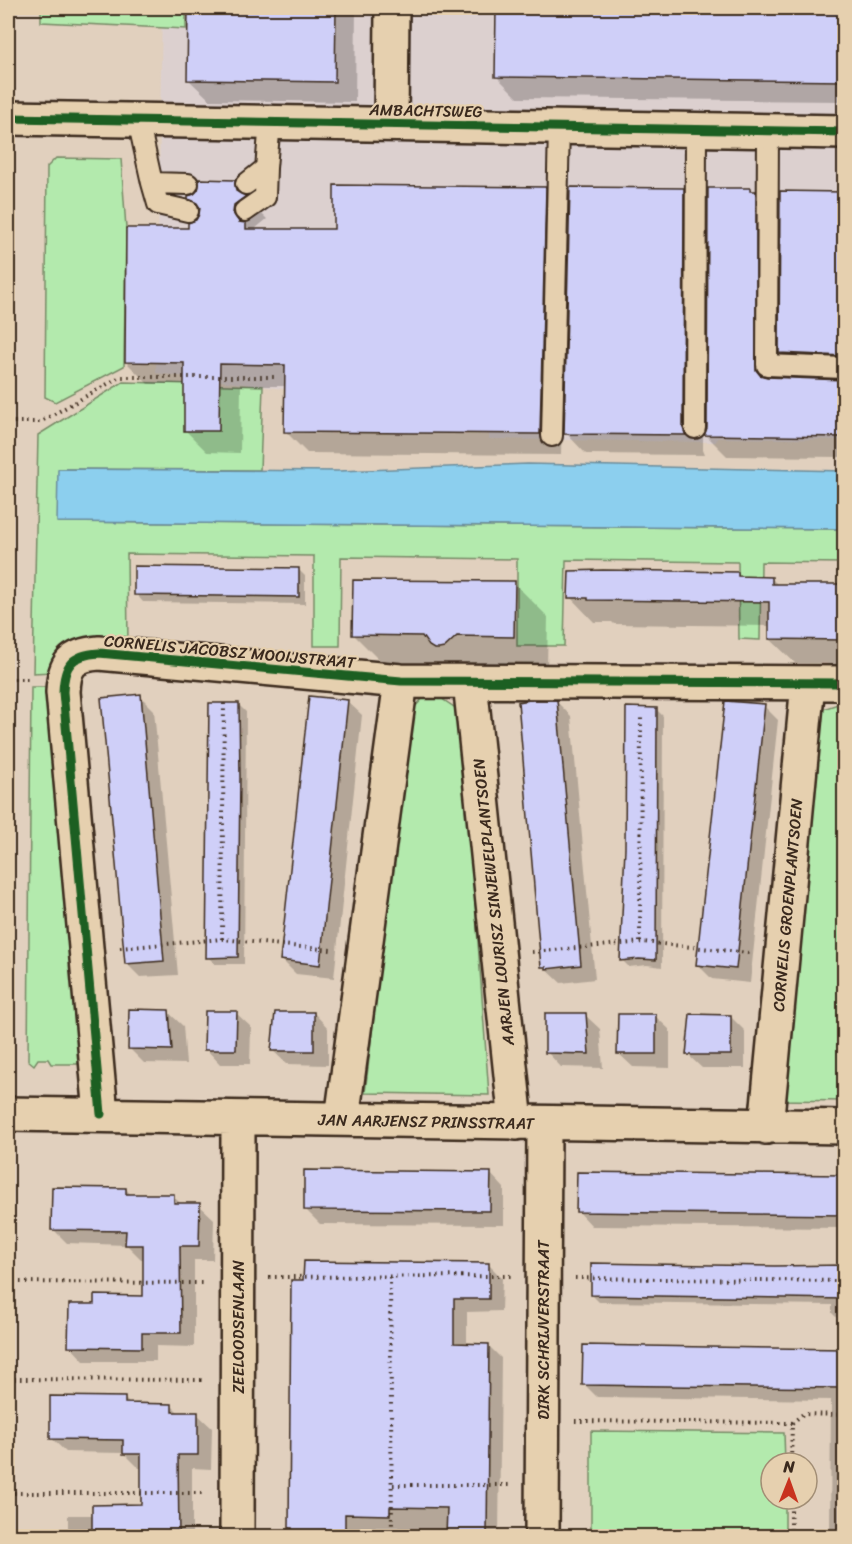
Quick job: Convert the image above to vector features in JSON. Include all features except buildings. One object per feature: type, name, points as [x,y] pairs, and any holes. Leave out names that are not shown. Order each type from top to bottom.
[{"type":"street","points":[[391,124],[392,8]]},
{"type":"street","name":"AMBACHTSWEG","points":[[8,118],[844,132]]},
{"type":"street","name":"CORNELIS JACOBSZ MOOIJSTRAAT","points":[[101,1114],[63,692],[64,678],[70,662],[83,654],[99,653],[401,681],[844,683]]},
{"type":"street","points":[[342,1119],[401,681]]},
{"type":"street","name":"AARJEN LOURISZ SINJEWELPLANTSOEN","points":[[470,682],[498,955],[530,1123]]},
{"type":"street","name":"CORNELIS GROENPLANTSOEN","points":[[766,1127],[808,683]]},
{"type":"street","name":"JAN AARJENSZ PRINSSTRAAT","points":[[8,1114],[844,1127]]},
{"type":"street","name":"ZEELOODSENLAAN","points":[[237,1536],[238,1118]]},
{"type":"street","name":"DIRK SCHRIJVERSTRAAT","points":[[530,1123],[543,1420],[542,1536]]},
{"type":"lane","points":[[138,120],[158,204],[188,211]]},
{"type":"lane","points":[[245,211],[265,197],[270,122]]},
{"type":"lane","points":[[552,436],[560,127]]},
{"type":"lane","points":[[695,428],[696,130]]},
{"type":"lane","points":[[768,131],[767,365],[844,368]]},
{"type":"lane","points":[[246,184],[266,168]]},
{"type":"lane","points":[[152,183],[188,184]]},
{"type":"path","points":[[8,422],[40,422],[120,377],[275,377]]},
{"type":"path","points":[[222,939],[224,665]]},
{"type":"path","points":[[640,942],[641,682]]},
{"type":"path","points":[[87,951],[222,939],[364,954]]},
{"type":"path","points":[[498,955],[640,942],[782,957]]},
{"type":"path","points":[[8,1282],[204,1283],[238,1277]]},
{"type":"path","points":[[390,1277],[392,1536]]},
{"type":"path","points":[[8,1378],[238,1380]]},
{"type":"path","points":[[543,1420],[792,1423],[803,1414],[844,1415]]},
{"type":"path","points":[[792,1423],[792,1451]]},
{"type":"path","points":[[393,1485],[542,1485]]},
{"type":"path","points":[[8,1493],[237,1492]]},
{"type":"path","points":[[791,1511],[791,1536]]},
{"type":"shaded area","points":[[162,8],[844,8],[844,440],[717,438],[716,442],[489,439],[489,415],[156,373]]},
{"type":"green space","points":[[41,8],[186,8],[186,29],[41,22]]},
{"type":"green space","points":[[56,158],[121,159],[126,228],[124,366],[55,402],[45,397],[47,167]]},
{"type":"green space","points":[[123,382],[263,386],[260,470],[59,469],[58,522],[844,529],[844,563],[761,562],[760,640],[739,639],[738,562],[566,560],[564,646],[517,646],[517,559],[341,557],[340,646],[314,646],[314,556],[127,554],[128,645],[53,672],[33,673],[38,435]]},
{"type":"green space","points":[[31,687],[53,687],[80,1058],[78,1064],[51,1064],[48,1059],[38,1059],[34,1065],[28,1060]]},
{"type":"green space","points":[[436,695],[457,709],[463,733],[489,1095],[365,1093],[408,724],[413,709],[425,696]]},
{"type":"green space","points":[[838,704],[844,706],[844,1101],[780,1100],[816,728],[823,709]]},
{"type":"green space","points":[[591,1431],[784,1433],[785,1451],[759,1451],[759,1511],[785,1511],[785,1536],[572,1536],[572,1530],[591,1530]]},
{"type":"water","points":[[528,464],[844,471],[844,529],[57,522],[58,469],[338,471]]},
{"type":"cycle path","points":[[8,118],[844,132]]},
{"type":"cycle path","points":[[101,1114],[63,692],[65,674],[76,659],[99,653],[401,681],[844,683]]}]
